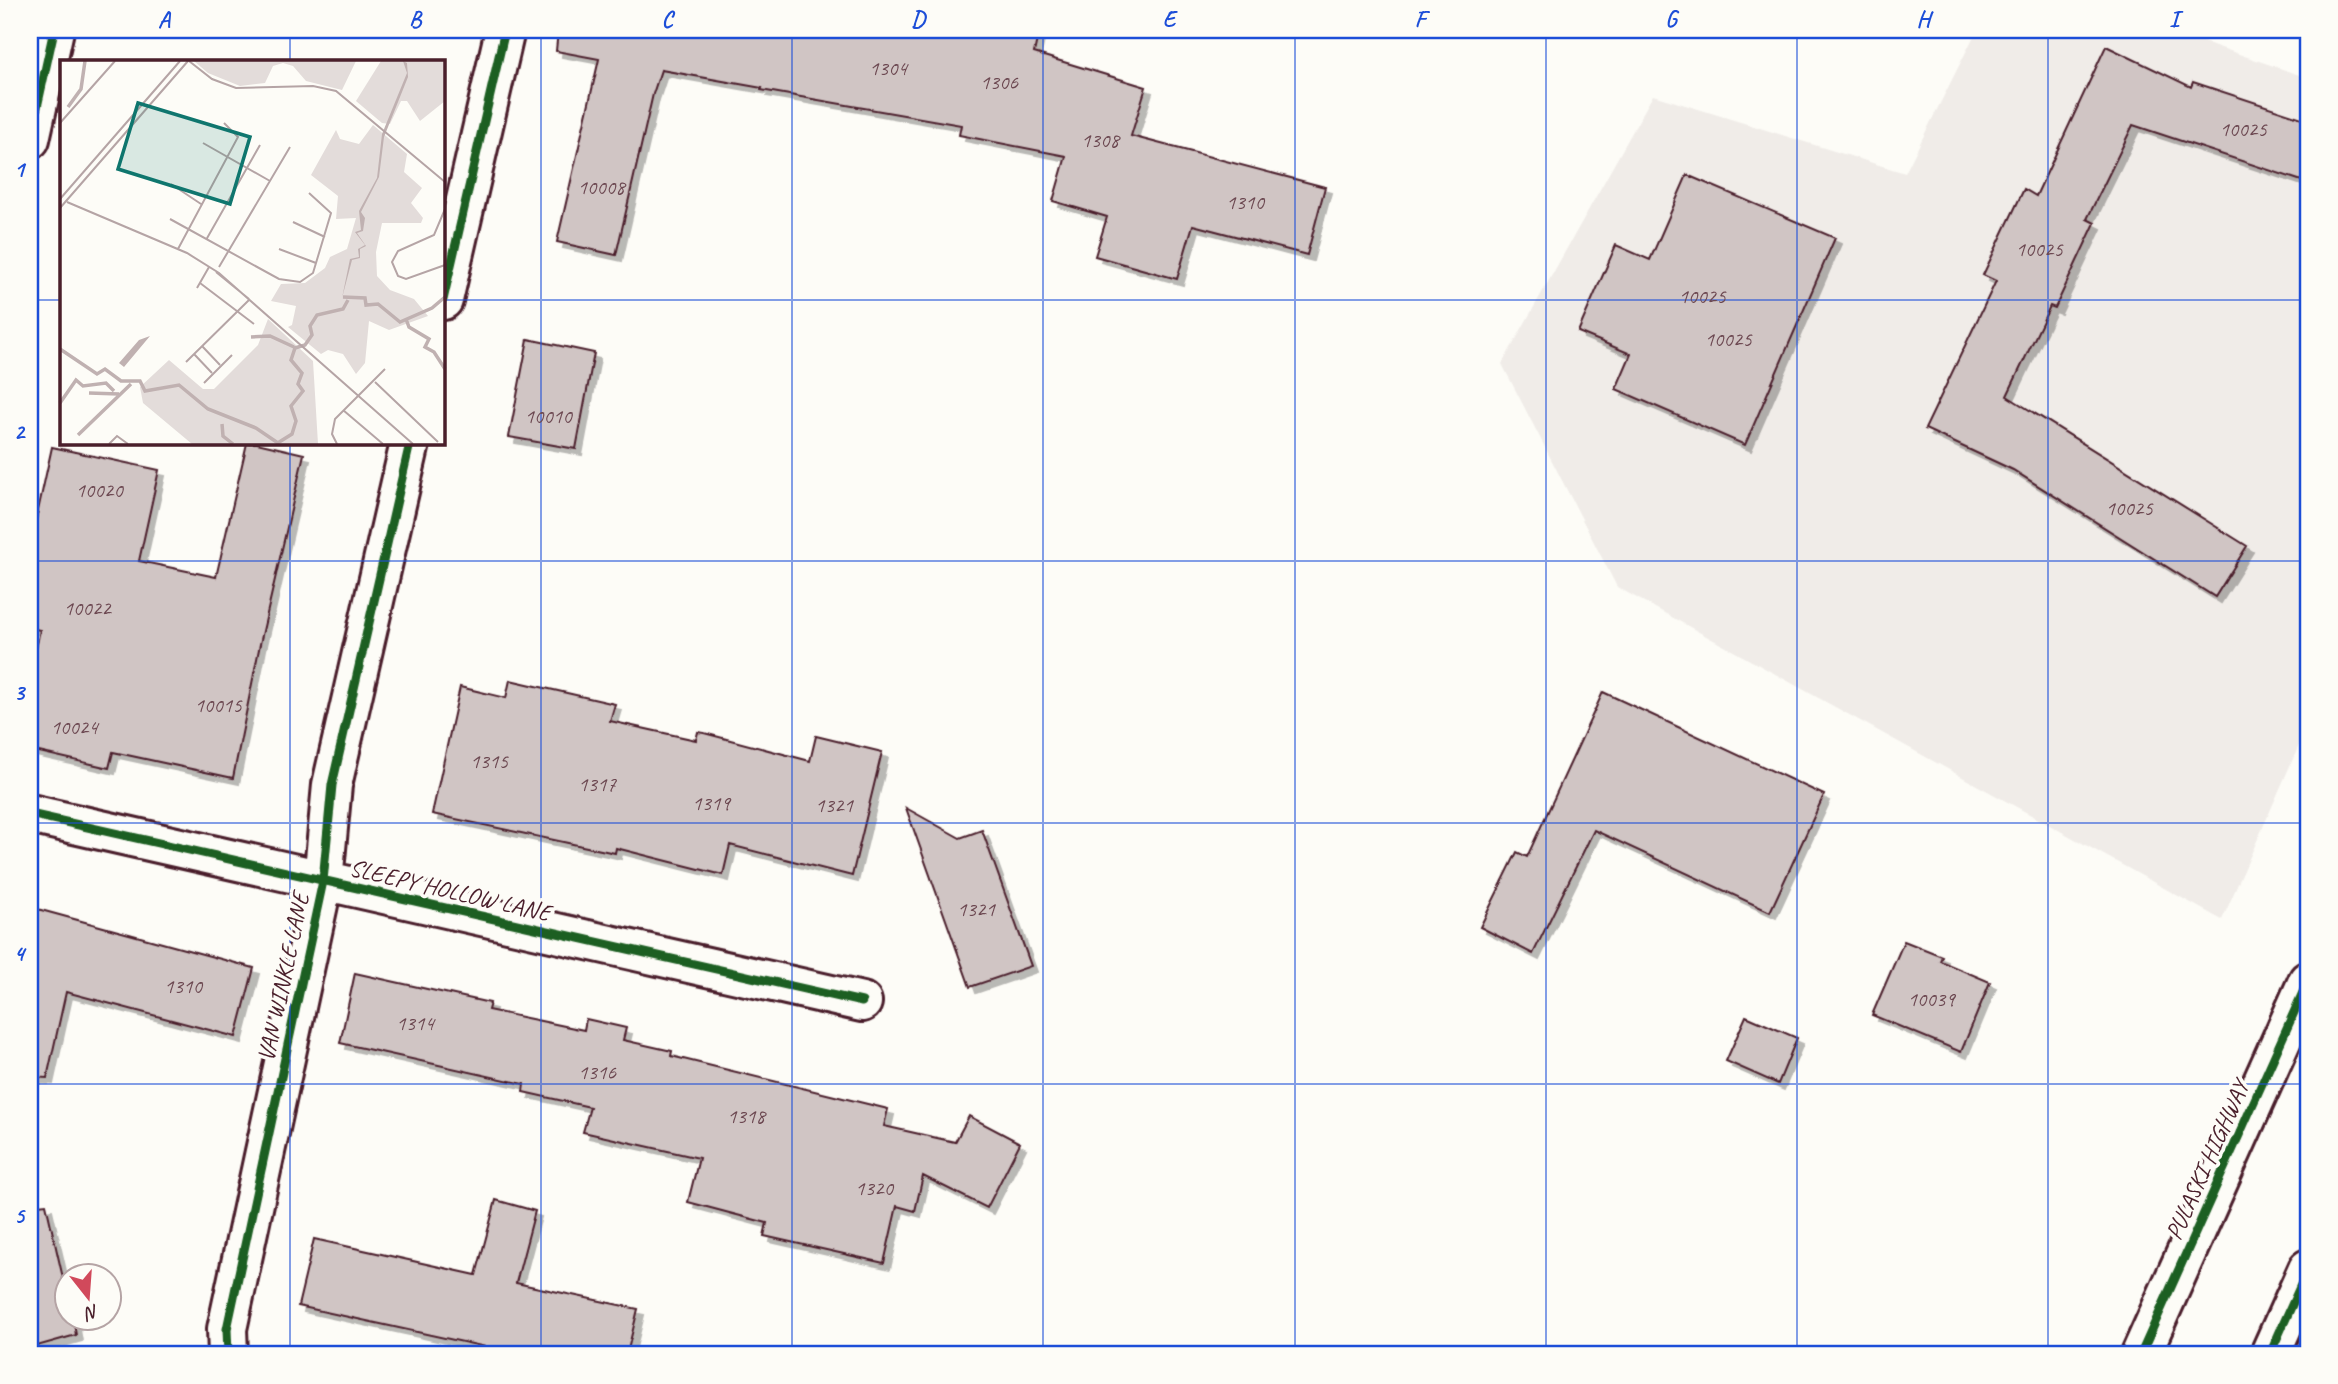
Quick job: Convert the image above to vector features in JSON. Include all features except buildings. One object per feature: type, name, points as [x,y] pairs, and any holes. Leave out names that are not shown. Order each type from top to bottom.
[{"type":"main road","points":[[30,139],[54,30]]},
{"type":"main road","points":[[444,296],[505,30]]},
{"type":"main road","name":"VAN WINKLE LANE","points":[[228,1354],[227,1329],[323,881],[332,785],[410,444]]},
{"type":"main road","name":"SLEEPY HOLLOW LANE","points":[[30,814],[862,1002]]},
{"type":"main road","name":"PULASKI HIGHWAY","points":[[2141,1354],[2308,981]]},
{"type":"main road","points":[[2270,1354],[2308,1269]]},
{"type":"shaded area","points":[[1977,30],[2169,30],[2308,78],[2308,725],[2222,920],[1617,587],[1502,364],[1653,95],[1905,173]]},
{"type":"cycle path","points":[[30,139],[54,30]]},
{"type":"cycle path","points":[[444,296],[505,30]]},
{"type":"cycle path","points":[[228,1354],[227,1329],[323,881],[332,785],[410,444]]},
{"type":"cycle path","points":[[30,814],[862,1002]]},
{"type":"cycle path","points":[[2141,1354],[2308,981]]},
{"type":"cycle path","points":[[2270,1354],[2308,1269]]}]
